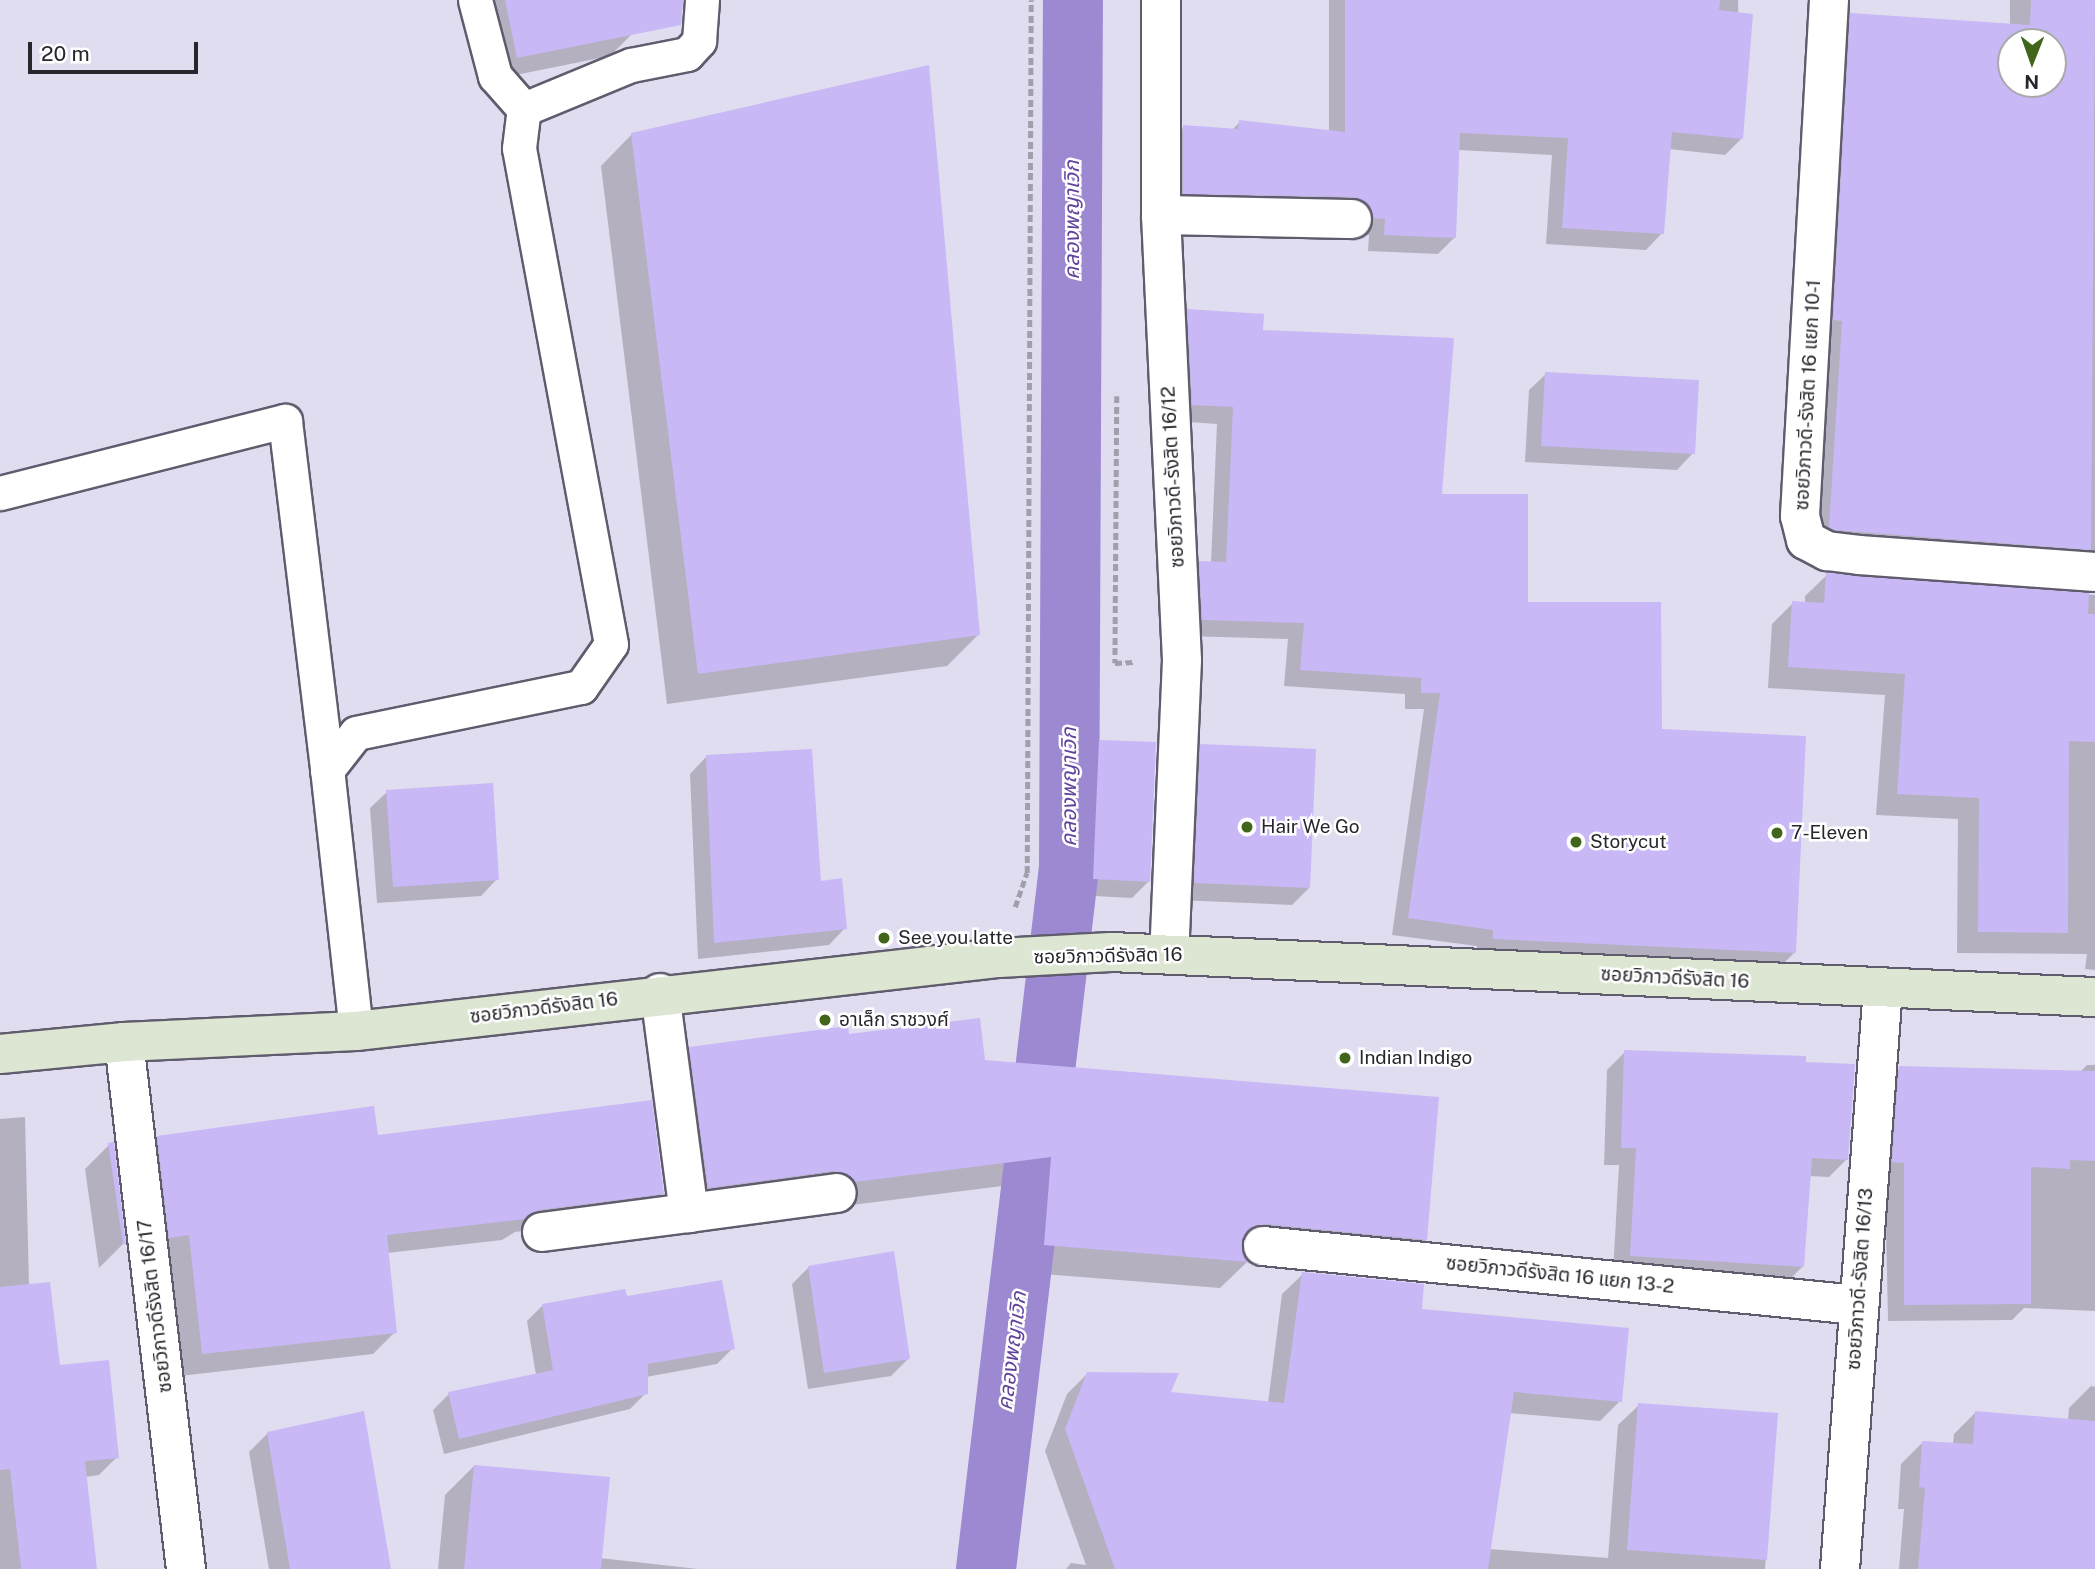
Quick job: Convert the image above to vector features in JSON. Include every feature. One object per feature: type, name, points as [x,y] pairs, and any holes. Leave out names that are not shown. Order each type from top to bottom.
[{"type":"street","name":"ซอยวิภาวดี-รังสิต 16/12","points":[[1161,0],[1161,215],[1182,660],[1169,953]]},
{"type":"street","name":"ซอยวิภาวดี-รังสิต 16 แยก 10-1","points":[[1829,0],[1800,516],[1806,540],[1827,551],[1859,555],[2095,572]]},
{"type":"street","points":[[1161,215],[1352,219]]},
{"type":"street","name":"ซอยวิภาวดีรังสิต 16","points":[[0,1054],[124,1042],[356,1031],[660,993],[999,958],[1111,953],[1169,953],[2095,997]]},
{"type":"street","name":"ซอยวิภาวดี-รังสิต 16/13","points":[[1840,1569],[1857,1305],[1883,988]]},
{"type":"street","points":[[660,993],[689,1213]]},
{"type":"street","name":"ซอยวิภาวดีรังสิต 16/17","points":[[124,1042],[186,1569]]},
{"type":"street","points":[[542,1232],[837,1193]]},
{"type":"street","name":"ซอยวิภาวดีรังสิต 16 แยก 13-2","points":[[1263,1245],[1857,1305]]},
{"type":"lane","points":[[327,770],[356,733],[581,687],[611,644],[519,148],[524,109],[495,76],[475,0]]},
{"type":"lane","points":[[524,109],[631,65],[687,54],[699,41],[702,0]]},
{"type":"lane","points":[[0,493],[285,421],[356,1031]]},
{"type":"path","points":[[999,958],[1027,873],[1031,0]]},
{"type":"building","points":[[505,0],[683,0],[681,25],[517,58]]},
{"type":"building","points":[[1345,0],[1720,0],[1719,10],[1753,14],[1743,139],[1672,132],[1664,234],[1562,228],[1568,138],[1460,133],[1456,238],[1384,235],[1385,219],[1374,218],[1364,201],[1353,197],[1183,194],[1183,125],[1238,129],[1239,120],[1345,132]]},
{"type":"building","points":[[2031,0],[2095,0],[2091,550],[1834,530],[1829,527],[1842,321],[1833,320],[1850,13],[2030,25]]},
{"type":"building","points":[[929,65],[980,635],[698,674],[631,133]]},
{"type":"building","points":[[1187,309],[1264,314],[1263,330],[1454,338],[1442,494],[1528,494],[1528,602],[1661,602],[1662,729],[1806,736],[1796,953],[1493,939],[1493,930],[1408,918],[1440,693],[1421,693],[1421,678],[1300,670],[1304,623],[1202,620],[1199,561],[1226,562],[1233,407],[1192,405]]},
{"type":"building","points":[[1545,372],[1699,380],[1695,454],[1541,446]]},
{"type":"building","points":[[1826,573],[2089,593],[2088,614],[2095,614],[2095,742],[2069,741],[2068,933],[1978,932],[1979,798],[1897,794],[1905,674],[1788,667],[1792,601],[1824,603]]},
{"type":"building","points":[[1099,740],[1156,742],[1150,882],[1093,879]]},
{"type":"building","points":[[1200,744],[1316,749],[1310,888],[1194,883]]},
{"type":"building","points":[[812,749],[821,881],[842,878],[847,929],[714,943],[706,755]]},
{"type":"building","points":[[493,783],[499,880],[393,887],[386,790]]},
{"type":"building","points":[[980,1018],[985,1060],[1439,1097],[1427,1240],[1264,1224],[1245,1234],[1241,1245],[1249,1262],[1044,1245],[1051,1157],[855,1182],[846,1173],[834,1171],[708,1188],[689,1047],[848,1026],[849,1034]]},
{"type":"building","points":[[1624,1050],[1806,1056],[1806,1062],[1855,1064],[1848,1160],[1812,1158],[1804,1267],[1630,1256],[1636,1148],[1621,1148]]},
{"type":"building","points":[[1899,1066],[2095,1071],[2095,1161],[2070,1160],[2070,1169],[2031,1167],[2031,1304],[1904,1305],[1904,1163],[1892,1162]]},
{"type":"building","points":[[652,1100],[664,1194],[539,1210],[526,1219],[387,1235],[397,1333],[202,1354],[189,1235],[169,1238],[157,1136],[374,1106],[378,1135]]},
{"type":"building","points":[[114,1142],[126,1244],[123,1244],[108,1143]]},
{"type":"building","points":[[894,1251],[910,1359],[824,1373],[808,1266]]},
{"type":"building","points":[[1302,1272],[1424,1284],[1422,1309],[1629,1328],[1622,1402],[1514,1392],[1488,1569],[1115,1569],[1065,1429],[1087,1372],[1179,1373],[1171,1392],[1284,1403]]},
{"type":"building","points":[[722,1280],[735,1349],[648,1364],[648,1394],[459,1439],[448,1392],[553,1370],[542,1304],[625,1289],[627,1296]]},
{"type":"building","points":[[50,1282],[60,1365],[109,1360],[119,1458],[85,1461],[97,1569],[21,1569],[10,1469],[0,1470],[0,1287]]},
{"type":"building","points":[[1638,1403],[1778,1413],[1767,1560],[1627,1550]]},
{"type":"building","points":[[364,1411],[391,1569],[290,1569],[267,1432]]},
{"type":"building","points":[[1975,1411],[2095,1421],[2095,1569],[1918,1569],[1925,1488],[1919,1487],[1922,1441],[1973,1444]]},
{"type":"building","points":[[474,1465],[610,1477],[601,1569],[464,1569]]},
{"type":"waterway","name":"คลองพญาเวิก","points":[[986,1569],[1069,868],[1073,0]]},
{"type":"place","name":"Hair We Go","points":[[1247,827]]},
{"type":"place","name":"7-Eleven","points":[[1777,833]]},
{"type":"place","name":"Storycut","points":[[1576,842]]},
{"type":"place","name":"See you latte","points":[[884,938]]},
{"type":"place","name":"อาเล็ก ราชวงศ์","points":[[825,1020]]},
{"type":"place","name":"Indian Indigo","points":[[1345,1058]]}]
